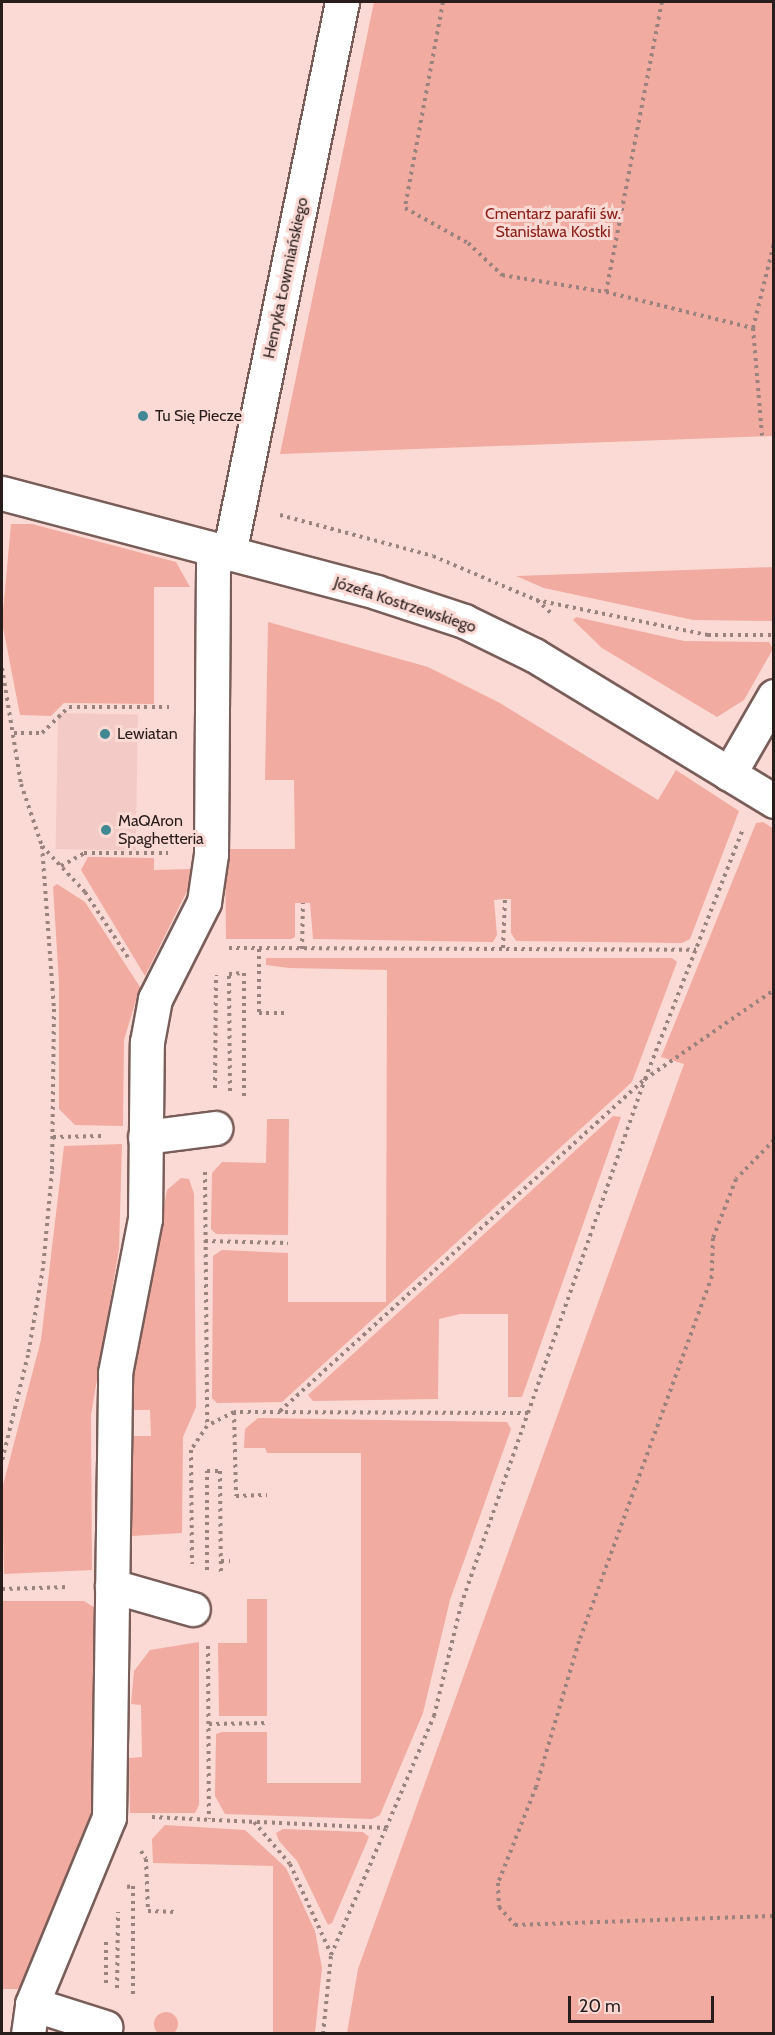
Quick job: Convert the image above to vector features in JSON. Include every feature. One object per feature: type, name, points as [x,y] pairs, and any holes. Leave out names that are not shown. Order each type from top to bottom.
[{"type":"street","name":"Henryka Łowmiańskiego","points":[[109,1817],[115,1373],[145,1218],[147,1042],[155,999],[204,902],[211,854],[212,706],[221,552],[342,2]]},
{"type":"street","name":"Józefa Kostrzewskiego","points":[[2,493],[464,621],[534,655],[774,801]]},
{"type":"street","points":[[729,774],[774,696]]},
{"type":"street","points":[[145,1137],[222,1116]]},
{"type":"street","points":[[112,1586],[193,1609]]},
{"type":"street","points":[[105,2027],[30,2019],[109,1817]]},
{"type":"path","points":[[442,2],[405,208],[468,243],[502,275],[606,292],[753,328]]},
{"type":"path","points":[[606,292],[662,2]]},
{"type":"path","points":[[762,436],[753,328],[774,243]]},
{"type":"path","points":[[2,668],[21,784],[42,846],[52,950],[53,1137],[43,1268],[28,1355],[2,1461]]},
{"type":"path","points":[[14,733],[42,733],[69,707],[212,706]]},
{"type":"path","points":[[323,2034],[331,1955],[434,1716],[461,1605],[528,1413],[645,1079],[745,825]]},
{"type":"path","points":[[42,846],[85,892],[155,999]]},
{"type":"path","points":[[61,866],[84,854],[211,854]]},
{"type":"path","points":[[503,948],[505,899]]},
{"type":"path","points":[[302,949],[303,903]]},
{"type":"path","points":[[182,947],[696,950]]},
{"type":"path","points":[[259,949],[259,1013],[289,1013]]},
{"type":"path","points":[[222,1116],[229,974],[244,973],[244,1099]]},
{"type":"path","points":[[279,1412],[645,1079],[774,990]]},
{"type":"path","points":[[244,1081],[252,1081]]},
{"type":"path","points":[[53,1137],[145,1137]]},
{"type":"path","points":[[774,1140],[736,1179],[713,1238],[712,1276],[579,1641],[536,1787],[498,1883],[499,1906],[515,1925],[774,1916]]},
{"type":"path","points":[[288,1243],[205,1241],[207,1426],[234,1412],[528,1413]]},
{"type":"path","points":[[234,1412],[236,1496],[267,1495]]},
{"type":"path","points":[[207,1577],[207,1471],[220,1471],[221,1575]]},
{"type":"path","points":[[221,1562],[230,1561]]},
{"type":"path","points":[[2,1588],[112,1586]]},
{"type":"path","points":[[209,1724],[267,1724]]},
{"type":"path","points":[[109,1817],[386,1828]]},
{"type":"path","points":[[253,1821],[290,1864],[331,1955]]},
{"type":"path","points":[[137,1844],[146,1858],[148,1911],[178,1912]]},
{"type":"path","points":[[118,1887],[133,1886],[133,1991]]},
{"type":"path","points":[[117,1993],[118,1899]]},
{"type":"path","points":[[133,1975],[141,1975]]},
{"type":"shaded area","points":[[58,713],[138,714],[136,850],[56,849]]},
{"type":"green space","name":"Cmentarz parafii św. Stanisława Kostki","points":[[374,2],[773,2],[773,436],[280,454]]},
{"type":"green space","points":[[11,524],[32,524],[176,562],[190,587],[154,587],[154,704],[64,703],[51,716],[20,715],[2,622]]},
{"type":"green space","points":[[773,567],[773,621],[693,620],[544,588],[516,576]]},
{"type":"green space","points":[[576,617],[684,641],[769,642],[773,649],[744,700],[717,717],[602,648],[573,620]]},
{"type":"green space","points":[[268,622],[428,667],[500,703],[658,800],[676,770],[739,811],[690,939],[682,943],[516,941],[511,933],[511,899],[505,899],[494,900],[497,935],[493,942],[313,939],[310,903],[295,903],[295,937],[291,939],[226,939],[225,849],[295,849],[294,780],[265,780]]},
{"type":"green space","points":[[763,822],[774,829],[773,2033],[347,2033],[358,1969],[684,1064],[661,1057],[756,823]]},
{"type":"green space","points":[[88,857],[154,858],[154,870],[190,869],[190,885],[145,976],[81,870]]},
{"type":"green space","points":[[57,884],[85,902],[140,987],[124,1040],[123,1126],[75,1125],[59,1109],[59,983],[53,887]]},
{"type":"green space","points":[[266,958],[672,958],[677,962],[632,1082],[282,1402],[217,1403],[212,1398],[213,1256],[222,1250],[288,1253],[288,1302],[386,1302],[387,970],[289,968],[266,965]]},
{"type":"green space","points":[[613,1116],[621,1117],[522,1397],[508,1397],[508,1314],[460,1314],[439,1319],[438,1399],[313,1401],[308,1395]]},
{"type":"green space","points":[[267,1119],[289,1119],[288,1235],[216,1234],[211,1229],[212,1173],[222,1162],[266,1163]]},
{"type":"green space","points":[[122,1144],[119,1249],[91,1415],[92,1570],[4,1574],[2,1489],[41,1340],[64,1146]]},
{"type":"green space","points":[[181,1178],[189,1179],[194,1194],[196,1407],[183,1437],[182,1533],[132,1536],[129,1534],[129,1436],[151,1436],[150,1410],[129,1410],[129,1396],[167,1190]]},
{"type":"green space","points":[[258,1418],[507,1422],[511,1429],[450,1600],[423,1713],[380,1815],[372,1819],[225,1814],[215,1796],[216,1734],[222,1732],[267,1732],[267,1783],[361,1783],[361,1453],[267,1453],[265,1448],[244,1448],[245,1429]]},
{"type":"green space","points":[[247,1599],[267,1599],[267,1716],[219,1716],[218,1643],[247,1643]]},
{"type":"green space","points":[[2,1601],[84,1601],[95,1608],[92,1816],[20,1989],[2,1989]]},
{"type":"green space","points":[[199,1642],[199,1805],[195,1813],[130,1813],[129,1758],[142,1757],[141,1705],[131,1704],[134,1671],[150,1650]]},
{"type":"green space","points":[[165,1825],[245,1830],[286,1868],[315,1931],[322,1968],[315,2033],[273,2033],[273,1866],[153,1863],[152,1839]]},
{"type":"green space","points":[[283,1829],[363,1832],[369,1837],[332,1923],[328,1925],[297,1861],[279,1841],[276,1833]]},
{"type":"green space","points":[[166,2012],[171,2013],[177,2019],[177,2029],[171,2035],[166,2036],[161,2035],[155,2029],[154,2024],[155,2019],[161,2013]]},
{"type":"place","name":"Tu Się Piecze","points":[[143,416]]},
{"type":"place","name":"Lewiatan","points":[[105,734]]},
{"type":"place","name":"MaQAron Spaghetteria","points":[[106,830]]}]
